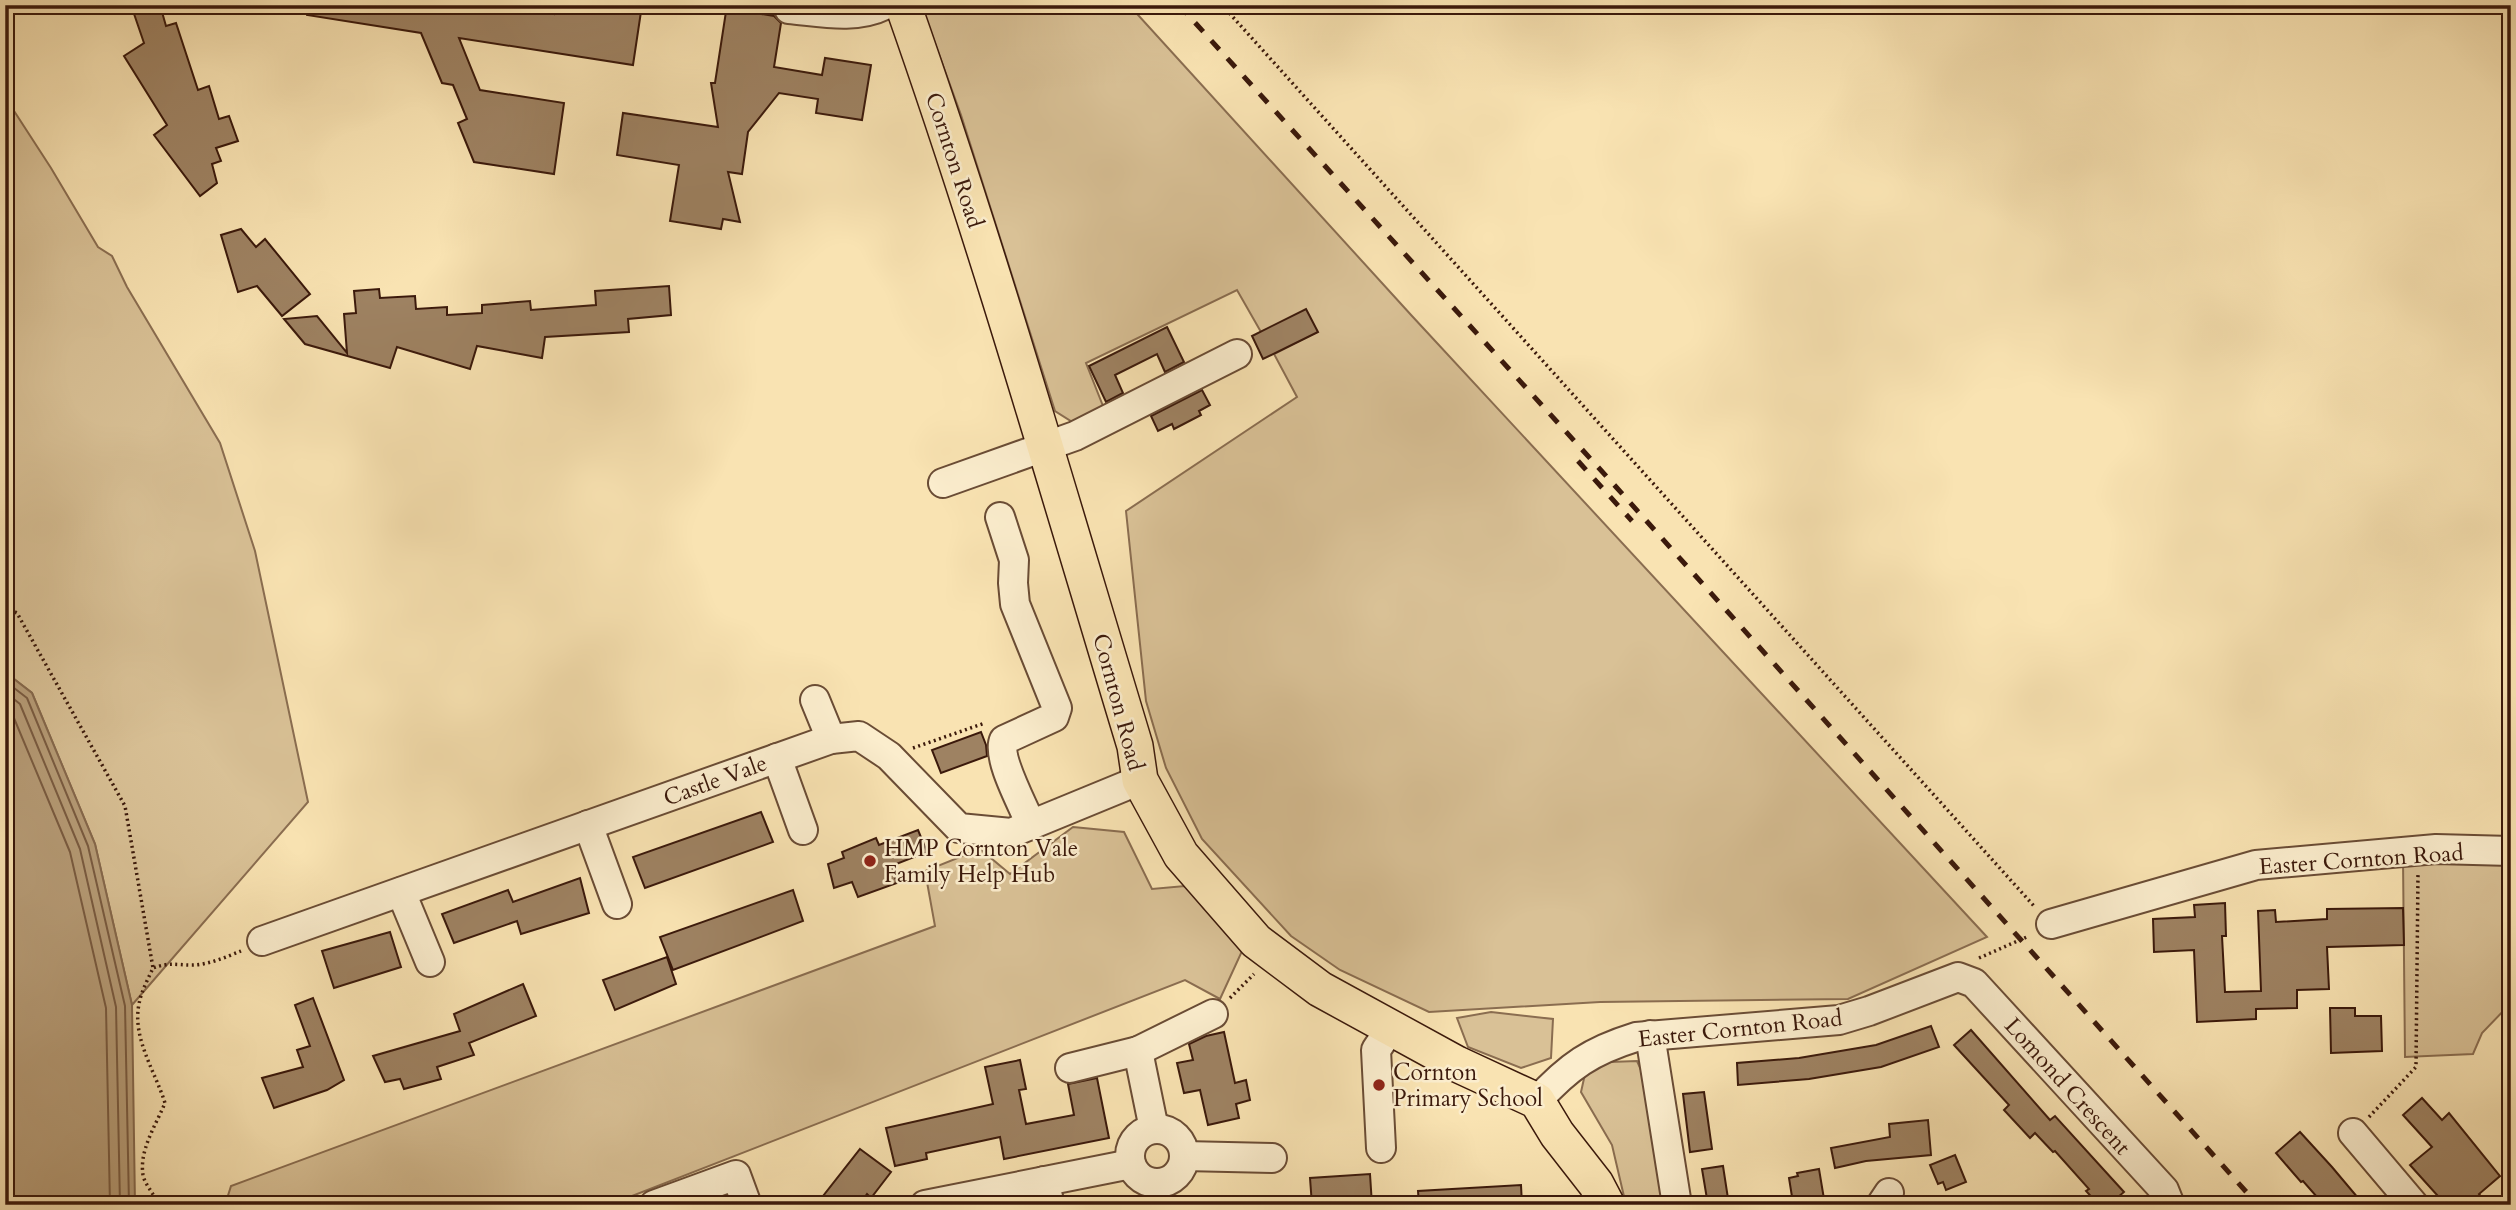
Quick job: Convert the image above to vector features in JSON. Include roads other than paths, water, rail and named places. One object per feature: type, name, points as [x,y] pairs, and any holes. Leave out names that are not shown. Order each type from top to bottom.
[{"type":"main road","name":"Cornton Road","points":[[902,5],[944,123],[1044,446],[1135,746],[1140,779],[1181,855],[1256,941],[1320,989],[1390,1029],[1537,1101]]},
{"type":"main road","points":[[1537,1101],[1557,1134],[1596,1184],[1607,1205]]},
{"type":"street","points":[[789,9],[851,15],[871,12],[885,5]]},
{"type":"street","points":[[943,483],[1074,436],[1237,354]]},
{"type":"street","points":[[1000,517],[1014,560],[1015,604],[1057,708],[1054,717],[1004,740],[1002,744],[1005,762],[1031,825]]},
{"type":"street","points":[[815,700],[831,739]]},
{"type":"street","name":"Castle Vale","points":[[262,942],[831,739],[859,736],[889,756],[959,828],[1011,833],[1140,779]]},
{"type":"street","points":[[777,758],[803,830]]},
{"type":"street","points":[[588,825],[617,904]]},
{"type":"street","name":"Easter Cornton Road","points":[[2051,924],[2256,865],[2418,850],[2511,851]]},
{"type":"street","points":[[401,892],[430,962]]},
{"type":"street","name":"Easter Cornton Road","points":[[1537,1101],[1563,1073],[1608,1046],[1650,1035],[1839,1020],[1958,977]]},
{"type":"street","name":"Lomond Crescent","points":[[1958,977],[1974,983],[2164,1190],[2170,1205]]},
{"type":"street","points":[[1070,1068],[1138,1051],[1213,1014]]},
{"type":"street","points":[[1381,1148],[1376,1051],[1390,1029]]},
{"type":"street","points":[[1650,1035],[1677,1205]]},
{"type":"street","points":[[1138,1051],[1154,1129]]},
{"type":"street","points":[[1154,1129],[1163,1129],[1178,1139],[1184,1156],[1166,1193],[1156,1182],[1141,1177],[1131,1164],[1131,1148],[1135,1141],[1146,1131],[1154,1129]]},
{"type":"street","points":[[2353,1133],[2414,1205]]},
{"type":"street","points":[[1184,1156],[1272,1158]]},
{"type":"street","points":[[925,1205],[1047,1193],[1131,1164]]},
{"type":"street","points":[[654,1205],[736,1175],[747,1205]]},
{"type":"water","points":[[5,672],[32,693],[95,844],[132,1005],[135,1205],[5,1205]]},
{"type":"railway","points":[[1179,5],[1617,488],[2258,1205]]},
{"type":"railway","points":[[1578,461],[1632,521]]},
{"type":"place","name":"HMP Cornton Vale Family Help Hub","points":[[870,861]]},
{"type":"place","name":"Cornton Primary School","points":[[1379,1085]]}]
